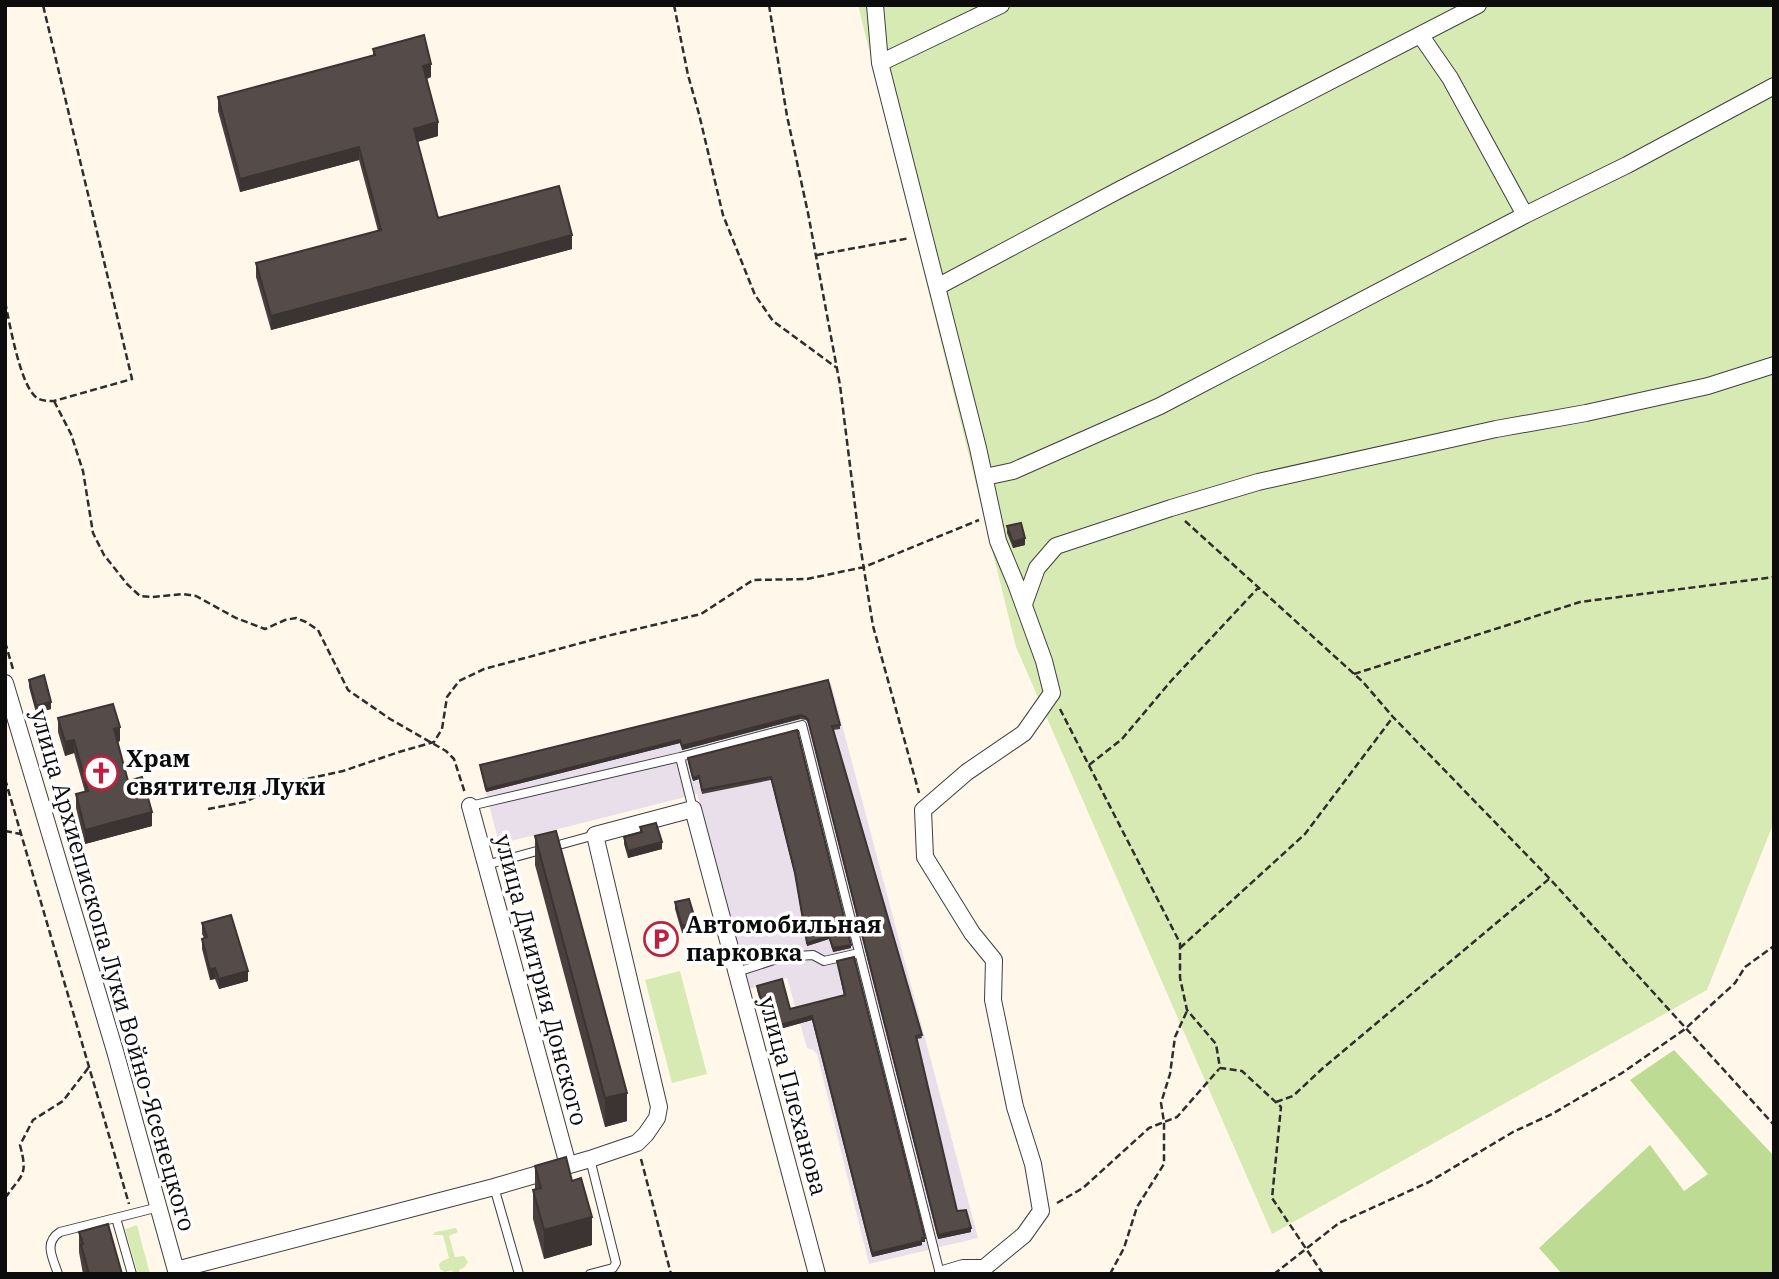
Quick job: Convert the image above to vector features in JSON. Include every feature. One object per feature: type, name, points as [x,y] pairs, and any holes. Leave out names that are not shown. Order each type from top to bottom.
[{"type":"street","points":[[875,5],[880,63],[985,477],[998,541],[1024,604],[1052,693],[1024,733],[967,772],[923,810],[925,857],[972,933],[994,960],[993,1000],[1015,1107],[1032,1164],[1041,1211],[1024,1235],[988,1271],[963,1268],[942,1274]]},
{"type":"street","points":[[880,63],[1000,5]]},
{"type":"street","points":[[937,287],[1474,6]]},
{"type":"street","points":[[1421,36],[1450,78],[1525,215]]},
{"type":"street","points":[[985,477],[1013,471],[1160,406],[1525,215],[1627,165],[1774,86]]},
{"type":"street","points":[[1024,604],[1037,568],[1056,546],[1171,508],[1258,482],[1708,386],[1774,365]]},
{"type":"street","name":"улица Архиепископа Луки Войно-Ясенецкого","points":[[5,683],[115,1051],[177,1272]]},
{"type":"street","name":"улица Дмитрия Донского","points":[[470,806],[568,1165]]},
{"type":"street","points":[[177,1272],[494,1187],[637,1143],[657,1118],[659,1107],[595,835],[693,809]]},
{"type":"street","name":"улица Плеханова","points":[[693,809],[817,1274]]},
{"type":"lane","points":[[470,806],[680,757],[802,725],[942,1274]]},
{"type":"lane","points":[[680,757],[693,809]]},
{"type":"lane","points":[[486,865],[595,835]]},
{"type":"lane","points":[[737,972],[777,959],[813,955],[824,961],[859,953]]},
{"type":"lane","points":[[590,1159],[616,1263],[613,1268],[590,1274]]},
{"type":"lane","points":[[494,1187],[519,1274]]},
{"type":"lane","points":[[58,1274],[50,1247],[52,1239],[60,1232],[159,1207]]},
{"type":"lane","points":[[116,1218],[132,1274]]},
{"type":"path","points":[[5,302],[22,371],[37,398],[54,401],[132,379],[43,5]]},
{"type":"path","points":[[674,5],[688,75],[723,215],[755,295],[773,321],[837,368]]},
{"type":"path","points":[[769,5],[787,116],[837,368],[873,626],[923,810]]},
{"type":"path","points":[[816,256],[910,238]]},
{"type":"path","points":[[54,401],[71,434],[83,471],[93,533],[104,555],[127,584],[140,596],[196,596],[236,618],[265,629],[296,618],[306,622],[318,630],[348,690],[390,719],[434,743],[454,759],[470,806]]},
{"type":"path","points":[[1171,508],[1354,674],[1550,879],[1774,1125]]},
{"type":"path","points":[[208,809],[245,802],[280,785],[343,771],[434,743],[442,729],[447,697],[459,681],[484,669],[701,614],[753,580],[807,579],[864,567],[980,519]]},
{"type":"path","points":[[1354,674],[1580,602],[1774,577]]},
{"type":"path","points":[[1089,765],[1122,738],[1258,588]]},
{"type":"path","points":[[1041,1211],[1083,1188],[1149,1128],[1177,1117],[1220,1068],[1216,1044],[1187,1010],[1180,978],[1180,943],[1052,693]]},
{"type":"path","points":[[1180,948],[1305,834],[1394,717]]},
{"type":"path","points":[[5,779],[132,1214]]},
{"type":"path","points":[[5,831],[21,834]]},
{"type":"path","points":[[1276,1102],[1293,1096],[1550,879]]},
{"type":"path","points":[[1274,1274],[1339,1223],[1429,1182],[1513,1132],[1552,1114],[1622,1073],[1685,1029],[1735,983],[1745,967],[1774,946]]},
{"type":"path","points":[[1110,1274],[1124,1248],[1138,1207],[1164,1164],[1161,1103],[1170,1074],[1175,1037],[1187,1010]]},
{"type":"path","points":[[5,1198],[25,1171],[20,1145],[33,1120],[63,1101],[89,1067]]},
{"type":"path","points":[[1220,1068],[1242,1071],[1281,1107],[1272,1198],[1323,1274]]},
{"type":"path","points":[[637,1143],[671,1274]]},
{"type":"shaded area","points":[[831,683],[978,1238],[869,1264],[817,1054],[807,1048],[787,978],[749,989],[697,794],[499,844],[480,769]]},
{"type":"green space","points":[[858,5],[1774,5],[1774,822],[1707,990],[1272,1234],[1016,647]]},
{"type":"green space","points":[[680,971],[707,1074],[672,1083],[645,980]]},
{"type":"green space","points":[[1674,1050],[1774,1156],[1774,1274],[1562,1274],[1539,1248],[1650,1145],[1684,1191],[1708,1174],[1630,1080]]},
{"type":"green space","points":[[137,1225],[150,1274],[138,1274],[125,1229]]},
{"type":"green space","points":[[456,1228],[458,1232],[449,1236],[455,1257],[464,1256],[468,1262],[459,1270],[459,1274],[440,1269],[439,1264],[449,1258],[443,1235],[433,1235],[435,1232]]},
{"type":"building","points":[[424,35],[431,64],[423,66],[438,122],[414,129],[438,218],[559,186],[572,235],[271,316],[256,263],[381,230],[359,147],[240,179],[218,97],[375,55],[373,49]]},
{"type":"building","points":[[1021,523],[1025,538],[1013,542],[1007,526]]},
{"type":"building","points":[[44,675],[51,702],[36,706],[29,680]]},
{"type":"building","points":[[828,680],[840,725],[832,726],[922,1035],[916,1036],[957,1211],[966,1210],[971,1228],[938,1235],[806,717],[800,715],[682,746],[680,740],[486,789],[480,765]]},
{"type":"building","name":"Храм святителя Луки","points":[[113,704],[120,727],[114,729],[128,781],[142,777],[152,812],[85,830],[76,794],[88,791],[74,740],[65,742],[58,718]]},
{"type":"building","points":[[797,730],[851,945],[833,948],[829,936],[807,943],[795,873],[771,777],[702,790],[699,776],[693,778],[688,758]]},
{"type":"building","points":[[656,823],[662,842],[628,851],[624,837],[642,832],[640,827]]},
{"type":"building","points":[[556,831],[627,1093],[605,1098],[535,836]]},
{"type":"building","points":[[689,899],[696,922],[682,926],[675,902]]},
{"type":"building","points":[[231,915],[248,971],[219,979],[215,968],[210,970],[202,939],[207,937],[202,923]]},
{"type":"building","points":[[854,957],[925,1238],[872,1253],[812,1016],[769,1028],[757,986],[782,979],[790,1009],[845,995],[837,961]]},
{"type":"building","points":[[566,1157],[572,1181],[581,1178],[592,1217],[544,1230],[533,1190],[541,1188],[535,1166]]},
{"type":"building","points":[[108,1224],[122,1274],[89,1274],[79,1232]]},
{"type":"place","name":"Храм святителя Луки","points":[[101,773]]},
{"type":"place","name":"Автомобильная парковка","points":[[661,939]]}]
